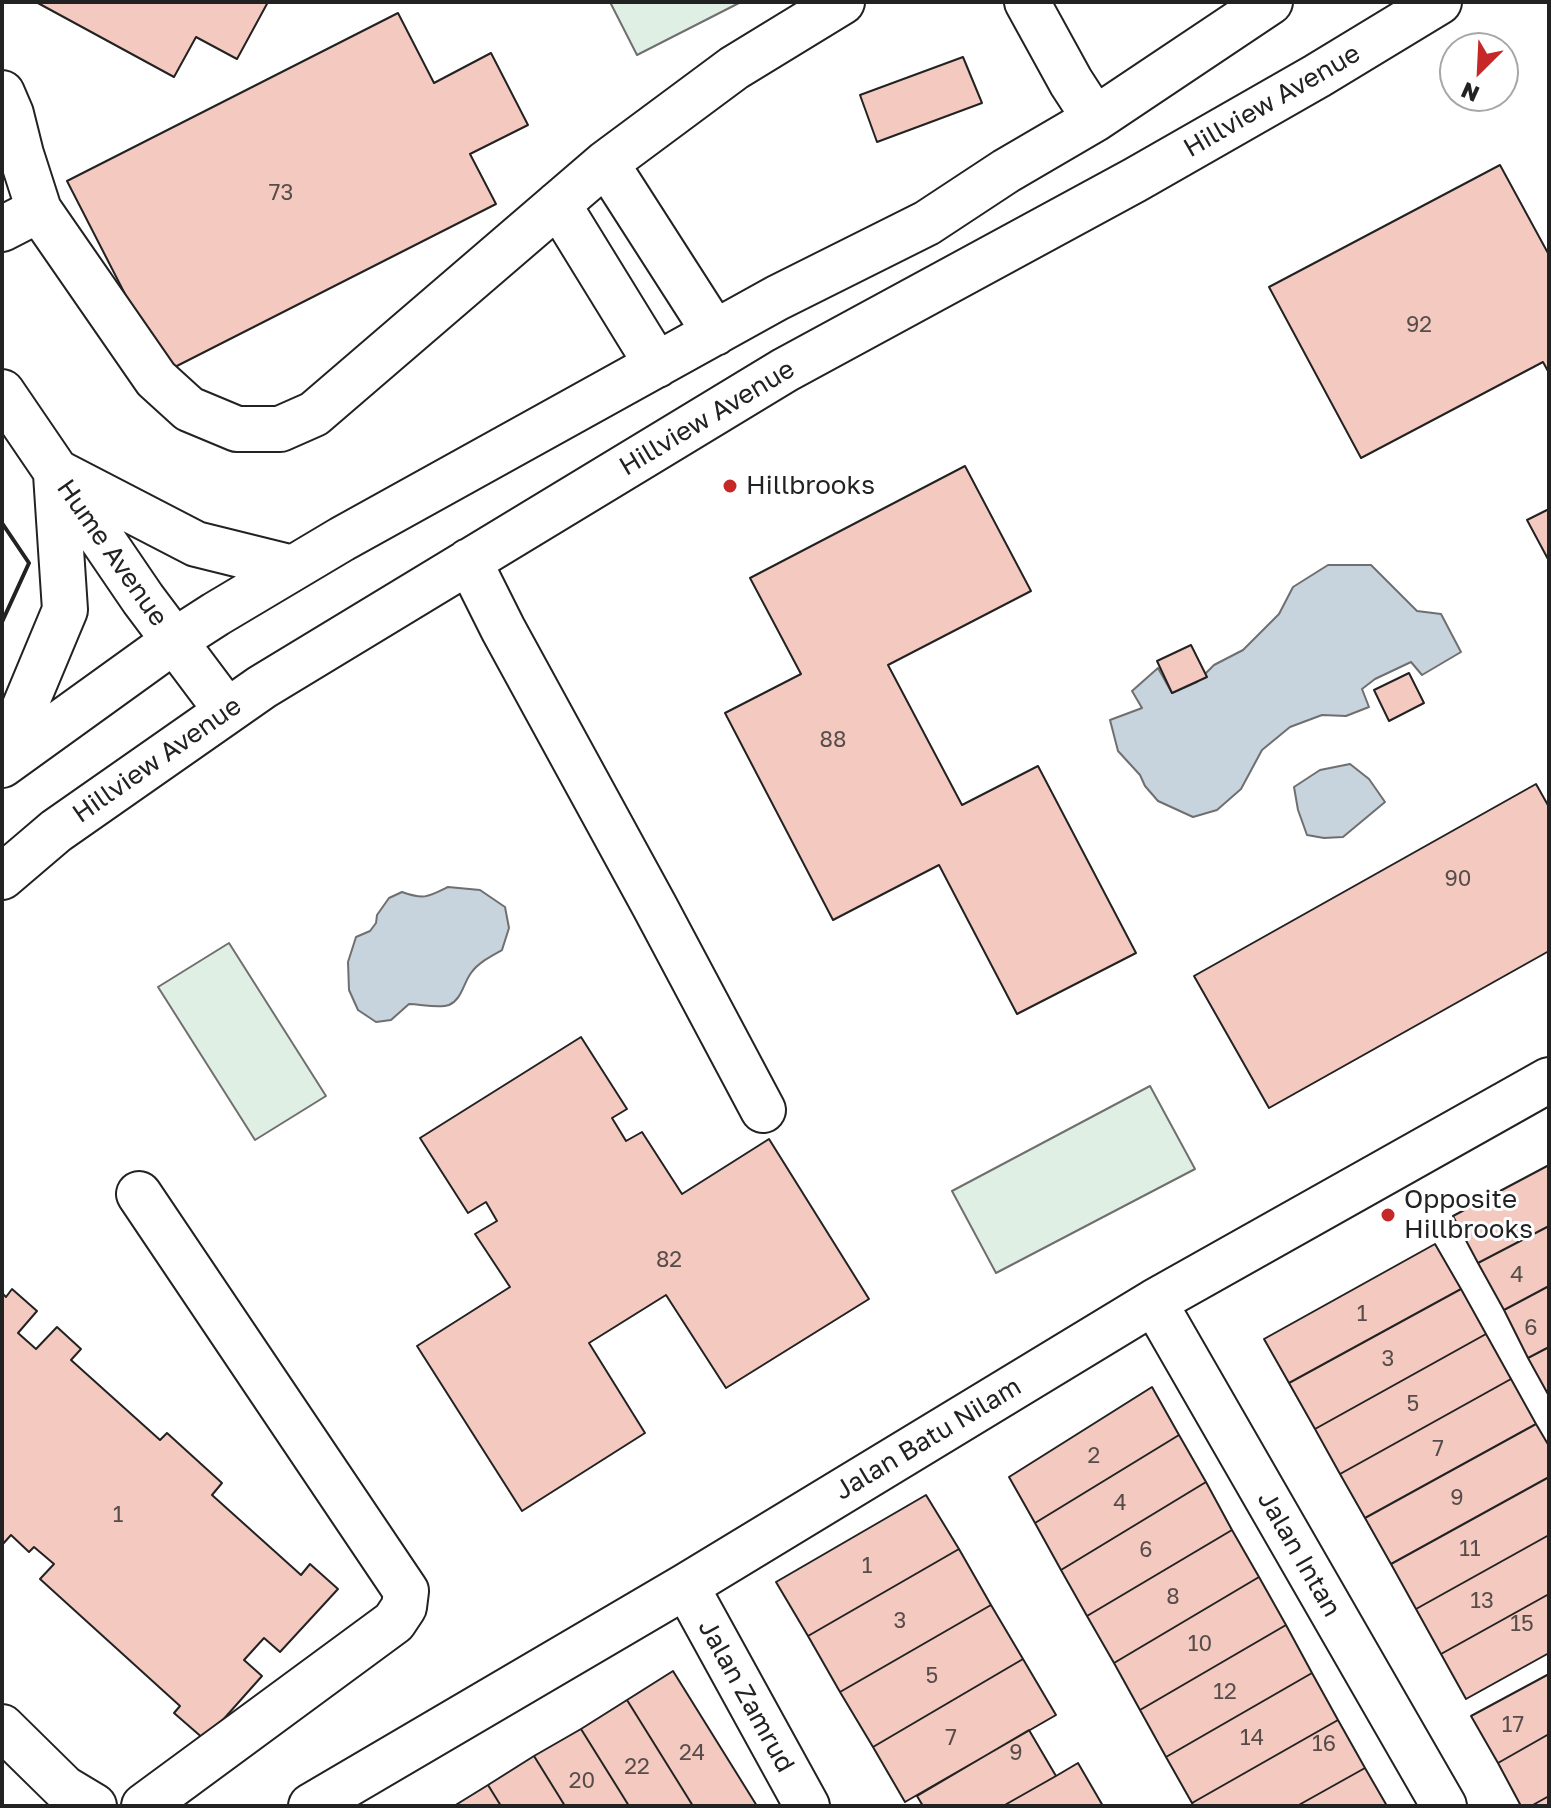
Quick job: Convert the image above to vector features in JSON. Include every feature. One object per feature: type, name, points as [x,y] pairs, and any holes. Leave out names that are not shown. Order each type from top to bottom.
[{"type":"street","points":[[2,93],[21,154],[20,220],[156,379],[189,409],[237,429],[280,429],[314,414],[606,163],[734,68],[842,2]]},
{"type":"street","points":[[1027,2],[1095,119]]},
{"type":"street","points":[[2,763],[174,641],[293,568],[777,298],[927,223],[1006,171],[1095,119],[1270,2]]},
{"type":"street","name":"Hillview Avenue","points":[[2,877],[56,831],[262,687],[785,370],[1123,187],[1439,2]]},
{"type":"street","points":[[606,163],[715,333]]},
{"type":"street","points":[[558,204],[657,365]]},
{"type":"street","name":"Hume Avenue","points":[[2,392],[174,641],[227,711]]},
{"type":"street","points":[[56,471],[196,544],[293,568]]},
{"type":"street","points":[[2,763],[65,610],[56,471]]},
{"type":"street","points":[[469,561],[763,1110]]},
{"type":"street","name":"Jalan Batu Nilam","points":[[311,1806],[686,1586],[1154,1302],[1549,1080]]},
{"type":"street","points":[[139,1194],[406,1591],[404,1607],[394,1622],[144,1806]]},
{"type":"street","name":"Jalan Intan","points":[[1154,1302],[1444,1806]]},
{"type":"street","name":"Jalan Zamrud","points":[[686,1586],[807,1806]]},
{"type":"street","points":[[2,1727],[64,1788],[94,1806]]},
{"type":"green space","points":[[610,2],[741,2],[637,55]]},
{"type":"green space","points":[[229,943],[326,1096],[255,1140],[158,987]]},
{"type":"green space","points":[[1150,1086],[1195,1169],[996,1273],[952,1191]]},
{"type":"shaded area","points":[[1328,565],[1371,565],[1417,611],[1441,614],[1461,652],[1422,675],[1411,662],[1375,679],[1362,689],[1369,707],[1346,716],[1322,715],[1290,727],[1262,750],[1241,789],[1217,810],[1193,817],[1158,801],[1118,751],[1110,720],[1142,708],[1132,691],[1158,668],[1172,693],[1197,682],[1214,665],[1243,650],[1279,614],[1293,587]]},
{"type":"shaded area","points":[[1350,764],[1369,779],[1385,802],[1343,837],[1307,835],[1294,787],[1320,770]]},
{"type":"shaded area","points":[[448,887],[480,890],[505,907],[509,928],[502,950],[474,969],[460,995],[449,1005],[409,1004],[391,1020],[376,1022],[358,1010],[349,990],[348,962],[356,937],[370,931],[389,898],[402,892],[426,896]]},
{"type":"building","points":[[36,2],[268,2],[237,59],[196,37],[174,77]]},
{"type":"building","points":[[398,13],[434,83],[491,53],[528,125],[470,154],[496,204],[165,372],[67,181]]},
{"type":"building","points":[[963,57],[982,103],[877,142],[860,95]]},
{"type":"building","points":[[1500,165],[1549,255],[1549,373],[1543,362],[1361,458],[1269,287]]},
{"type":"building","points":[[965,466],[1031,591],[888,665],[962,805],[1038,766],[1136,953],[1017,1014],[939,865],[833,920],[725,713],[801,674],[750,578]]},
{"type":"building","points":[[1549,509],[1549,561],[1527,520]]},
{"type":"building","points":[[1191,645],[1207,677],[1172,693],[1157,661]]},
{"type":"building","points":[[1409,673],[1424,703],[1389,721],[1374,690]]},
{"type":"building","points":[[1536,784],[1549,807],[1549,951],[1269,1108],[1194,976]]},
{"type":"building","points":[[581,1037],[627,1109],[612,1118],[626,1141],[642,1132],[682,1194],[769,1139],[869,1299],[726,1388],[666,1295],[589,1343],[645,1433],[522,1511],[417,1346],[510,1287],[475,1234],[497,1221],[486,1202],[468,1213],[420,1138]]},
{"type":"building","points":[[1549,1165],[1549,1226],[1478,1263],[1453,1216]]},
{"type":"building","points":[[1549,1226],[1549,1286],[1504,1310],[1478,1263]]},
{"type":"building","points":[[1435,1244],[1461,1289],[1289,1383],[1264,1339]]},
{"type":"building","points":[[1549,1286],[1549,1347],[1528,1358],[1504,1310]]},
{"type":"building","points":[[12,1289],[37,1311],[18,1333],[36,1349],[57,1327],[81,1349],[71,1360],[160,1440],[167,1433],[222,1483],[212,1495],[301,1575],[310,1564],[338,1589],[280,1652],[264,1638],[244,1660],[262,1676],[205,1740],[174,1713],[180,1706],[40,1579],[54,1564],[34,1547],[29,1552],[11,1535],[2,1545],[2,1293],[6,1297]]},
{"type":"building","points":[[1461,1289],[1486,1334],[1315,1429],[1289,1383]]},
{"type":"building","points":[[1486,1334],[1511,1379],[1340,1474],[1315,1429]]},
{"type":"building","points":[[1549,1347],[1549,1396],[1528,1358]]},
{"type":"building","points":[[1511,1379],[1536,1424],[1365,1518],[1340,1474]]},
{"type":"building","points":[[1152,1387],[1179,1435],[1035,1523],[1009,1477]]},
{"type":"building","points":[[1536,1424],[1549,1446],[1549,1477],[1391,1564],[1365,1518]]},
{"type":"building","points":[[1179,1435],[1206,1482],[1061,1570],[1035,1523]]},
{"type":"building","points":[[1549,1477],[1549,1535],[1416,1609],[1391,1564]]},
{"type":"building","points":[[1206,1482],[1232,1530],[1087,1616],[1061,1570]]},
{"type":"building","points":[[926,1495],[959,1549],[808,1636],[776,1582]]},
{"type":"building","points":[[1232,1530],[1259,1577],[1114,1663],[1087,1616]]},
{"type":"building","points":[[1549,1535],[1549,1594],[1441,1654],[1416,1609]]},
{"type":"building","points":[[959,1549],[991,1605],[840,1692],[808,1636]]},
{"type":"building","points":[[1259,1577],[1286,1625],[1140,1710],[1114,1663]]},
{"type":"building","points":[[1549,1594],[1549,1653],[1466,1699],[1441,1654]]},
{"type":"building","points":[[991,1605],[1023,1659],[873,1747],[840,1692]]},
{"type":"building","points":[[1286,1625],[1312,1673],[1166,1757],[1140,1710]]},
{"type":"building","points":[[1023,1659],[1056,1715],[905,1802],[873,1747]]},
{"type":"building","points":[[673,1671],[757,1806],[693,1806],[627,1700]]},
{"type":"building","points":[[1312,1673],[1338,1720],[1192,1803],[1166,1757]]},
{"type":"building","points":[[1549,1674],[1549,1734],[1498,1763],[1471,1716]]},
{"type":"building","points":[[627,1700],[693,1806],[629,1806],[581,1729]]},
{"type":"building","points":[[1338,1720],[1365,1768],[1297,1806],[1194,1806],[1192,1803]]},
{"type":"building","points":[[581,1729],[629,1806],[565,1806],[534,1756]]},
{"type":"building","points":[[1029,1730],[1056,1776],[1003,1806],[923,1806],[917,1796]]},
{"type":"building","points":[[1549,1734],[1549,1796],[1531,1806],[1521,1806],[1498,1763]]},
{"type":"building","points":[[534,1756],[565,1806],[501,1806],[488,1785]]},
{"type":"building","points":[[1078,1763],[1103,1806],[1003,1806],[1056,1776]]},
{"type":"building","points":[[1365,1768],[1387,1806],[1297,1806]]},
{"type":"building","points":[[488,1785],[501,1806],[454,1806]]},
{"type":"building","points":[[1549,1796],[1549,1806],[1531,1806]]},
{"type":"wall","points":[[2,523],[29,563],[2,622]]},
{"type":"place","name":"Hillbrooks","points":[[730,486]]},
{"type":"place","name":"Opposite Hillbrooks","points":[[1388,1215]]}]
